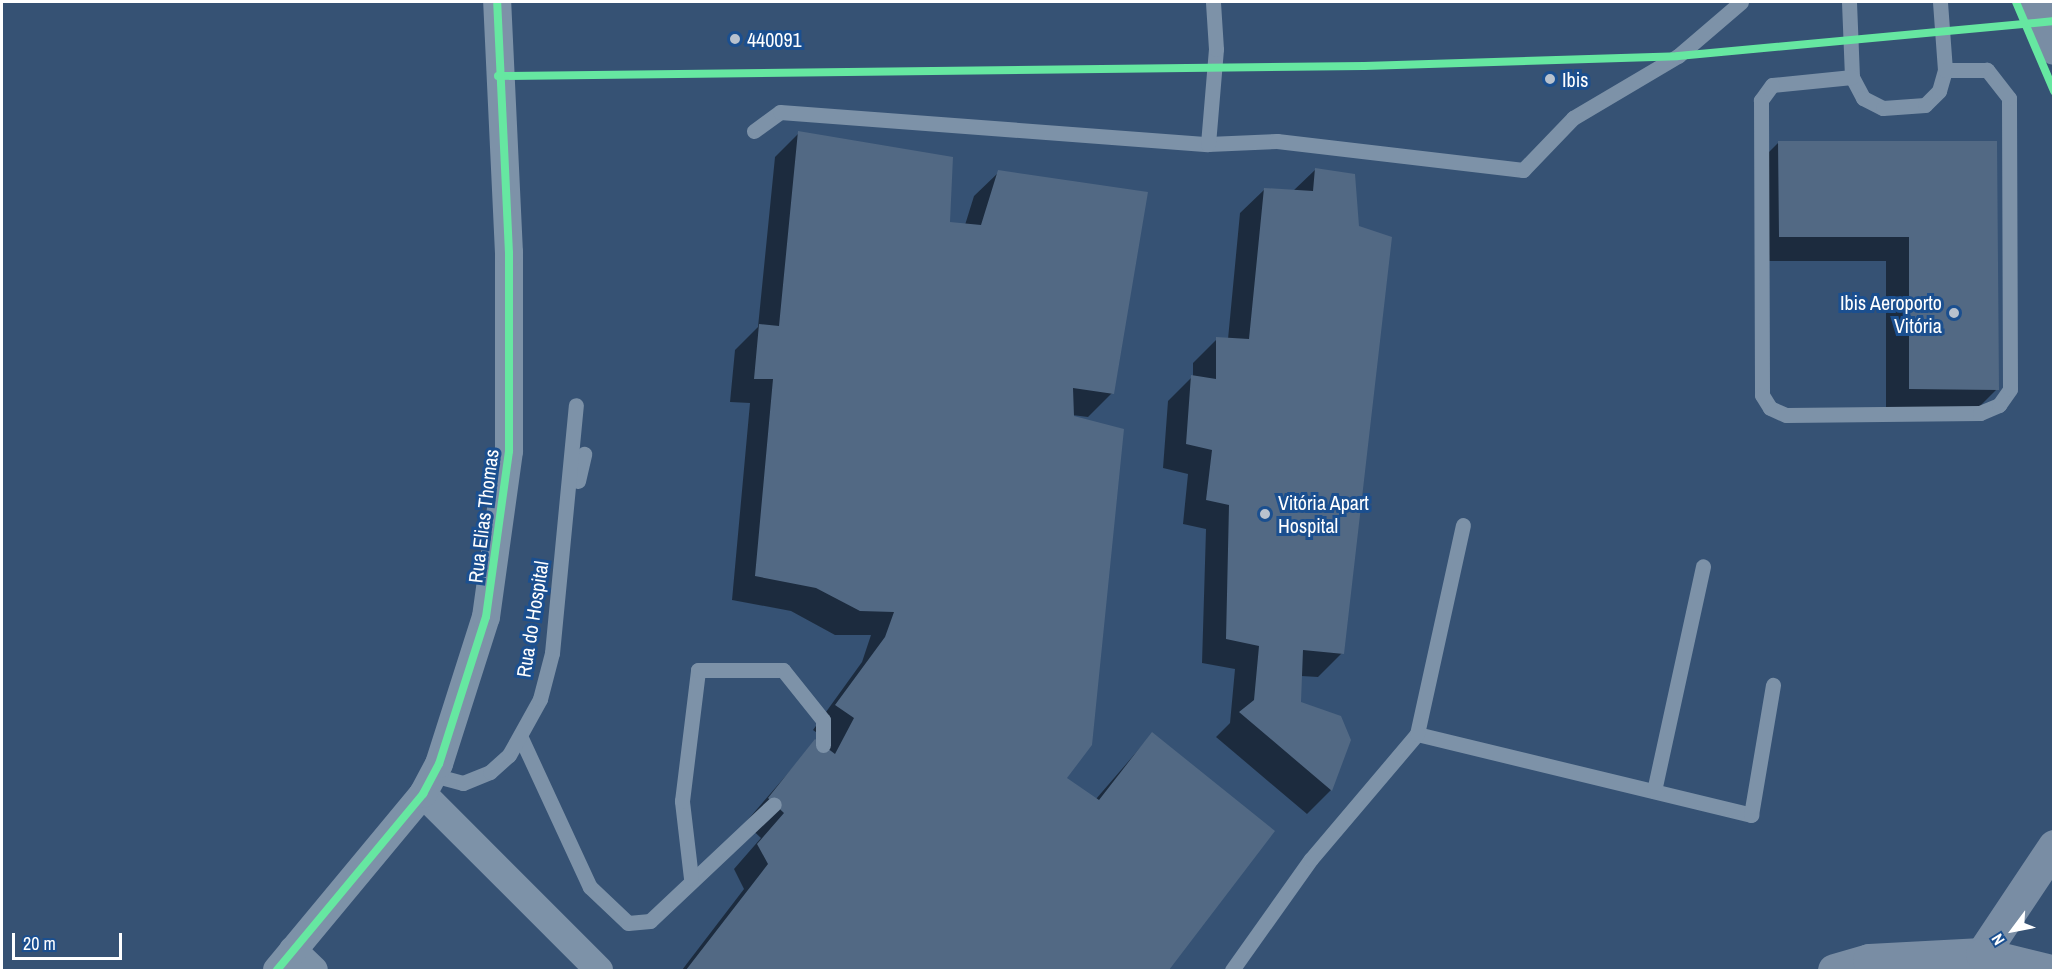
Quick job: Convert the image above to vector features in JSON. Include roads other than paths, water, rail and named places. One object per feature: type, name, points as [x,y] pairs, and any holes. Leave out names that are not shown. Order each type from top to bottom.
[{"type":"street","name":"Rua Elias Thomas","points":[[285,960],[428,784],[486,617],[507,476],[509,253],[497,2]]},
{"type":"street","points":[[2034,2],[2054,48]]},
{"type":"street","points":[[428,784],[599,970]]},
{"type":"street","points":[[1983,954],[2054,846]]},
{"type":"street","points":[[1834,970],[1869,960],[1983,954],[2047,970]]},
{"type":"street","points":[[285,960],[314,970]]},
{"type":"lane","points":[[1208,144],[1216,49],[1213,2]]},
{"type":"lane","points":[[754,131],[780,112],[1208,144],[1277,141],[1523,170],[1573,118],[1678,56],[1740,2]]},
{"type":"lane","points":[[1849,2],[1851,77],[1863,98],[1883,108],[1925,105],[1939,91],[1945,70],[1940,2]]},
{"type":"lane","points":[[1851,77],[1772,85],[1761,100],[1762,395],[1770,408],[1786,415],[1980,413],[1999,405],[2010,389],[2008,98],[1987,70],[1945,70]]},
{"type":"lane","name":"Rua do Hospital","points":[[428,784],[463,783],[490,772],[521,738],[540,699],[552,653],[567,528],[576,405]]},
{"type":"lane","name":"Rua do Hospital","points":[[567,528],[584,454]]},
{"type":"lane","points":[[1232,970],[1311,859],[1417,734],[1463,525]]},
{"type":"lane","points":[[1654,791],[1703,566]]},
{"type":"lane","points":[[691,879],[682,801],[698,670],[783,670],[823,720],[823,745]]},
{"type":"lane","points":[[1417,734],[1751,814],[1773,685]]},
{"type":"lane","points":[[521,738],[590,887],[609,911],[628,923],[650,921],[691,879],[774,804]]},
{"type":"place","name":"440091","points":[[735,39]]},
{"type":"place","name":"Ibis","points":[[1550,79]]},
{"type":"place","name":"Ibis Aeroporto Vitória","points":[[1954,313]]},
{"type":"place","name":"Vitória Apart Hospital","points":[[1265,514]]}]
